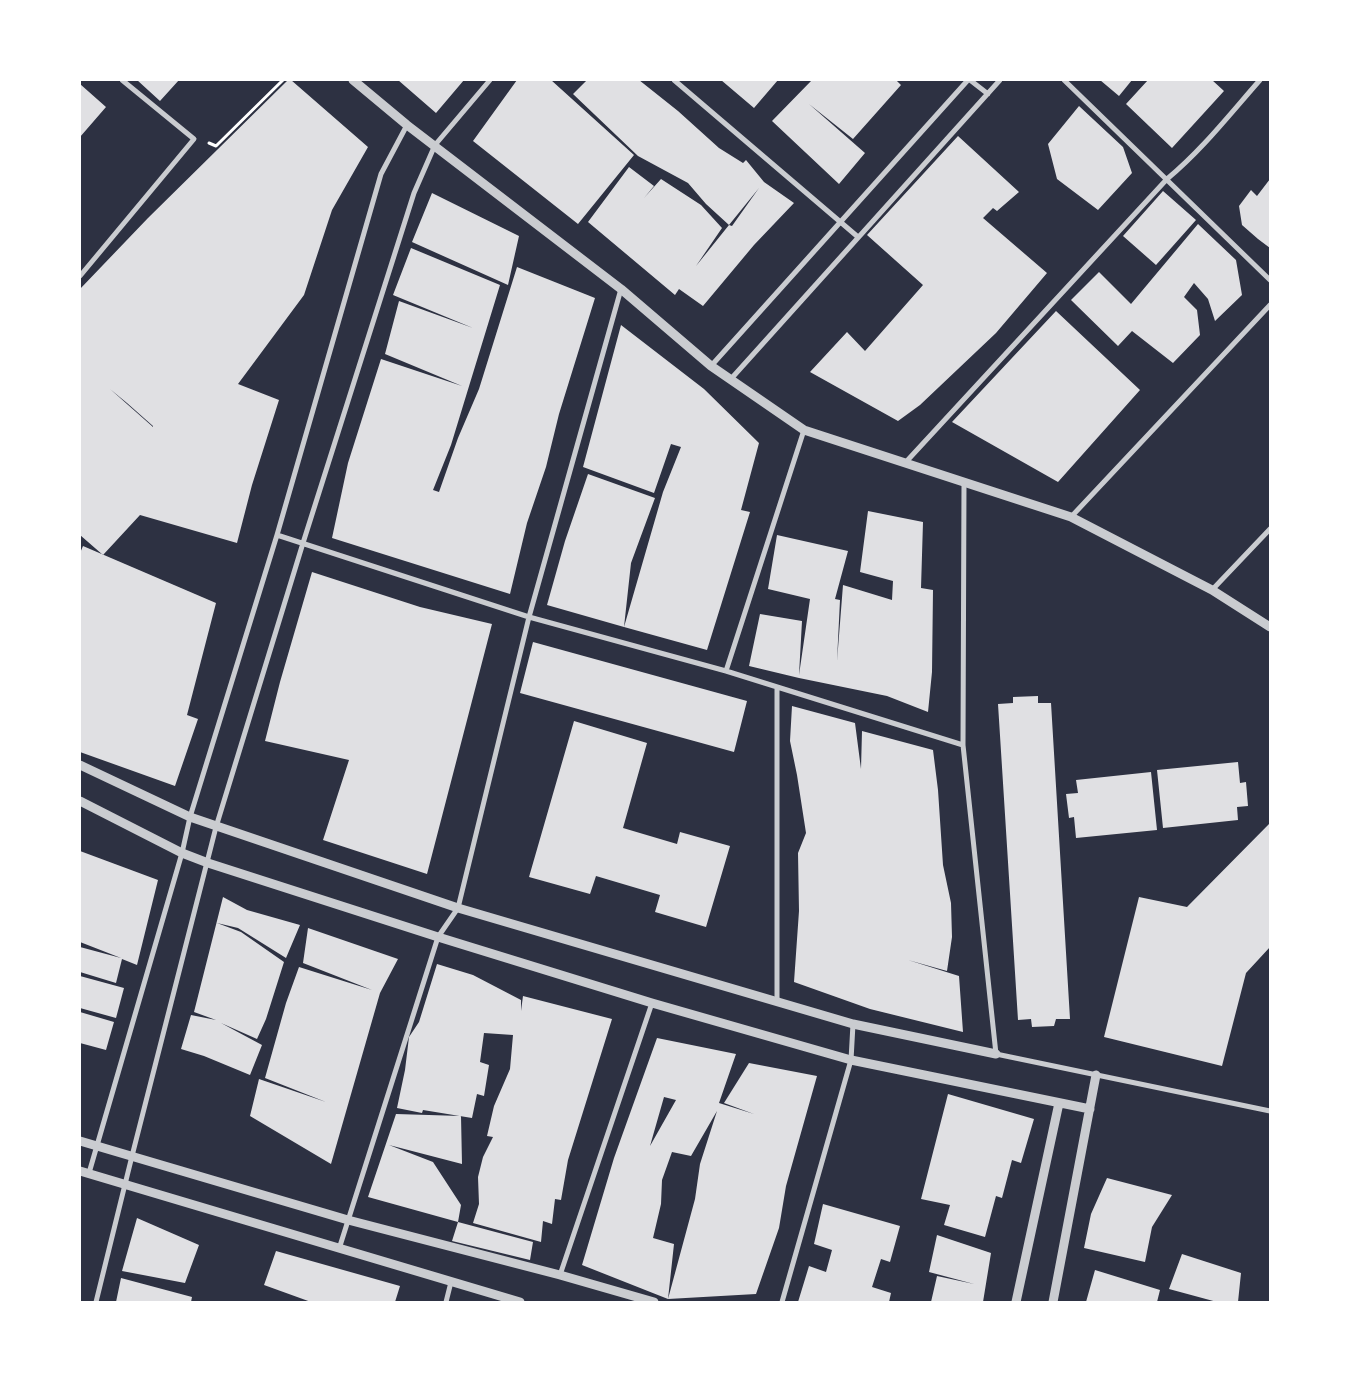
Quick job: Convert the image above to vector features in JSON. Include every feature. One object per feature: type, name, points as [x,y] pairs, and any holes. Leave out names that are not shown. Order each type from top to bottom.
[{"type":"street","points":[[80,276],[194,139],[122,80]]},
{"type":"street","points":[[354,80],[407,125],[621,289],[712,366],[804,430],[1071,517],[1212,590],[1270,627]]},
{"type":"street","points":[[96,1302],[216,827],[303,543],[414,193],[435,145],[490,80]]},
{"type":"street","points":[[674,80],[858,237]]},
{"type":"street","points":[[712,366],[840,221],[969,80],[988,94]]},
{"type":"street","points":[[730,380],[1000,80]]},
{"type":"street","points":[[1064,80],[1270,280]]},
{"type":"street","points":[[905,463],[1167,179],[1183,166],[1260,80]]},
{"type":"street","points":[[407,125],[381,174],[277,535],[190,817],[182,853],[96,1146],[84,1172],[520,1302]]},
{"type":"street","points":[[339,1249],[438,937],[458,908],[529,616],[621,289]]},
{"type":"street","points":[[1071,517],[1270,305]]},
{"type":"street","points":[[726,671],[804,430]]},
{"type":"street","points":[[964,483],[963,745],[996,1054]]},
{"type":"street","points":[[1212,590],[1270,529]]},
{"type":"street","points":[[277,535],[529,616],[726,671],[963,745]]},
{"type":"street","points":[[777,688],[777,1003]]},
{"type":"street","points":[[80,765],[190,817],[216,827],[458,908],[777,1003],[853,1024],[1270,1111]]},
{"type":"street","points":[[80,801],[182,853],[208,863],[652,1003],[850,1060],[1090,1109]]},
{"type":"street","points":[[560,1275],[652,1003]]},
{"type":"street","points":[[782,1302],[850,1060],[853,1024]]},
{"type":"street","points":[[1053,1302],[1096,1075]]},
{"type":"street","points":[[1016,1302],[1059,1103]]},
{"type":"street","points":[[80,1141],[348,1220],[560,1275],[654,1302]]},
{"type":"street","points":[[446,1302],[451,1282]]},
{"type":"path","points":[[194,139],[216,146],[283,80]]},
{"type":"building","points":[[137,80],[179,80],[160,101]]},
{"type":"building","points":[[288,80],[291,80],[368,147],[332,210],[304,295],[238,384],[279,400],[252,485],[237,543],[140,515],[103,555],[80,535],[80,289],[148,218]],"holes":[[[110,389],[153,426],[153,427]]]},
{"type":"building","points":[[398,80],[464,80],[436,113]]},
{"type":"building","points":[[517,80],[551,80],[634,155],[578,224],[473,141]]},
{"type":"building","points":[[587,80],[639,80],[678,111],[719,148],[743,163],[746,160],[764,182],[794,203],[754,245],[703,306],[679,289],[675,295],[588,222],[629,167],[654,186],[644,198],[661,179],[701,205],[722,228],[696,266],[729,225],[706,204],[688,183],[638,156],[573,94]],"holes":[[[759,188],[732,226],[729,225]]]},
{"type":"building","points":[[721,80],[778,80],[754,108]]},
{"type":"building","points":[[812,80],[896,80],[901,85],[853,139],[809,104],[865,153],[839,184],[772,121]]},
{"type":"building","points":[[1100,80],[1132,80],[1119,96]]},
{"type":"building","points":[[1148,80],[1212,80],[1224,91],[1172,148],[1126,104]]},
{"type":"building","points":[[80,84],[106,107],[80,137]]},
{"type":"building","points":[[1079,106],[1123,147],[1132,173],[1098,210],[1057,179],[1048,144]]},
{"type":"building","points":[[958,136],[1019,192],[997,211],[993,208],[983,218],[1047,273],[996,333],[920,405],[898,421],[810,372],[847,332],[865,351],[923,285],[867,235]]},
{"type":"building","points":[[1270,179],[1270,248],[1242,225],[1239,206],[1251,190],[1257,196]]},
{"type":"building","points":[[1163,191],[1196,220],[1156,265],[1123,236]]},
{"type":"building","points":[[432,193],[519,236],[508,285],[412,242]]},
{"type":"building","points":[[1198,224],[1236,260],[1242,295],[1215,321],[1208,299],[1194,283],[1184,297],[1197,310],[1200,335],[1173,363],[1132,331],[1118,346],[1071,300],[1099,272],[1131,304]]},
{"type":"building","points":[[411,248],[500,285],[451,445],[433,490],[439,492],[458,438],[479,389],[517,267],[595,298],[559,414],[546,467],[527,523],[510,594],[332,538],[348,463],[381,359],[462,386],[385,354],[399,301],[473,328],[393,295]]},
{"type":"building","points":[[1056,311],[1140,390],[1058,482],[952,422]]},
{"type":"building","points":[[621,325],[704,389],[759,443],[741,510],[750,512],[707,650],[624,627],[663,492],[681,447],[671,444],[654,493],[583,467]]},
{"type":"building","points":[[588,474],[655,498],[631,563],[624,627],[547,605],[565,541]]},
{"type":"building","points":[[868,511],[923,522],[921,588],[933,590],[932,672],[928,712],[887,696],[749,666],[760,614],[802,621],[799,675],[810,599],[768,589],[777,535],[848,551],[835,599],[840,600],[837,661],[843,585],[892,600],[893,581],[860,572]]},
{"type":"building","points":[[83,546],[216,603],[187,715],[198,719],[175,786],[80,752],[80,553]]},
{"type":"building","points":[[312,572],[420,607],[492,624],[427,874],[323,840],[349,760],[265,741]]},
{"type":"building","points":[[533,642],[747,701],[734,752],[520,693]]},
{"type":"building","points":[[1038,696],[1038,703],[1051,703],[1070,1019],[1056,1019],[1054,1026],[1032,1027],[1031,1019],[1018,1020],[998,704],[1013,703],[1013,697]]},
{"type":"building","points":[[792,706],[855,723],[861,769],[862,731],[933,750],[938,790],[943,865],[951,903],[952,937],[947,971],[908,960],[959,976],[963,1032],[870,1009],[794,982],[799,911],[798,853],[806,833],[790,741]]},
{"type":"building","points":[[574,721],[647,743],[623,828],[677,844],[680,832],[730,846],[706,927],[655,912],[660,895],[596,876],[590,894],[529,877]]},
{"type":"building","points":[[1238,762],[1240,783],[1246,782],[1248,806],[1237,807],[1238,820],[1163,828],[1157,770]]},
{"type":"building","points":[[1151,772],[1157,830],[1076,838],[1074,817],[1069,818],[1066,794],[1078,793],[1076,780]]},
{"type":"building","points":[[1270,823],[1270,947],[1246,973],[1222,1066],[1104,1037],[1139,897],[1187,907]]},
{"type":"building","points":[[80,851],[158,880],[137,965],[122,959],[116,983],[80,972],[80,947],[121,958],[80,942]]},
{"type":"building","points":[[223,897],[247,910],[300,925],[286,958],[238,928],[217,923],[241,932],[284,962],[266,1019],[257,1039],[221,1023],[262,1045],[250,1075],[204,1056],[181,1049],[191,1015],[216,1020],[194,1012]]},
{"type":"building","points":[[308,928],[398,959],[380,993],[331,1164],[250,1116],[259,1079],[326,1102],[265,1078],[286,1003],[299,967],[372,990],[303,963]]},
{"type":"building","points":[[437,964],[473,975],[521,1000],[521,1011],[523,996],[612,1019],[568,1160],[561,1200],[555,1199],[552,1224],[543,1221],[541,1242],[473,1223],[479,1204],[478,1177],[483,1157],[493,1137],[487,1136],[494,1106],[510,1069],[513,1035],[484,1033],[480,1062],[489,1065],[484,1096],[477,1094],[472,1118],[423,1110],[422,1113],[397,1108],[405,1070],[409,1037],[419,1022]]},
{"type":"building","points":[[80,976],[124,988],[116,1018],[80,1008]]},
{"type":"building","points":[[80,1012],[114,1022],[106,1050],[80,1043]]},
{"type":"building","points":[[657,1038],[736,1054],[719,1103],[754,1114],[724,1103],[749,1063],[817,1076],[786,1186],[779,1228],[756,1294],[668,1299],[582,1265],[614,1158]],"holes":[[[664,1097],[676,1100],[650,1146]],[[717,1111],[700,1164],[695,1199],[668,1299],[674,1244],[653,1238],[661,1204],[662,1180],[672,1152],[691,1156]]]},
{"type":"building","points":[[948,1094],[1034,1119],[1021,1163],[1012,1160],[1002,1198],[996,1196],[985,1237],[944,1225],[950,1205],[921,1199]]},
{"type":"building","points":[[396,1114],[461,1116],[462,1164],[389,1145],[433,1162],[461,1205],[458,1222],[368,1197]]},
{"type":"building","points":[[1107,1178],[1172,1195],[1152,1227],[1145,1262],[1084,1248],[1091,1214]]},
{"type":"building","points":[[823,1204],[900,1226],[890,1262],[881,1259],[872,1287],[891,1293],[889,1302],[798,1302],[809,1266],[826,1272],[832,1250],[814,1244]]},
{"type":"building","points":[[137,1218],[199,1245],[185,1283],[122,1271]]},
{"type":"building","points":[[458,1222],[533,1242],[530,1260],[452,1241]]},
{"type":"building","points":[[937,1235],[991,1253],[983,1302],[931,1302],[937,1276],[974,1284],[929,1272]]},
{"type":"building","points":[[276,1251],[400,1286],[395,1302],[311,1302],[264,1285]]},
{"type":"building","points":[[1182,1254],[1241,1273],[1238,1302],[1217,1302],[1169,1289]]},
{"type":"building","points":[[1095,1270],[1160,1290],[1157,1302],[1086,1302]]},
{"type":"building","points":[[121,1278],[192,1297],[191,1302],[116,1302]]}]
